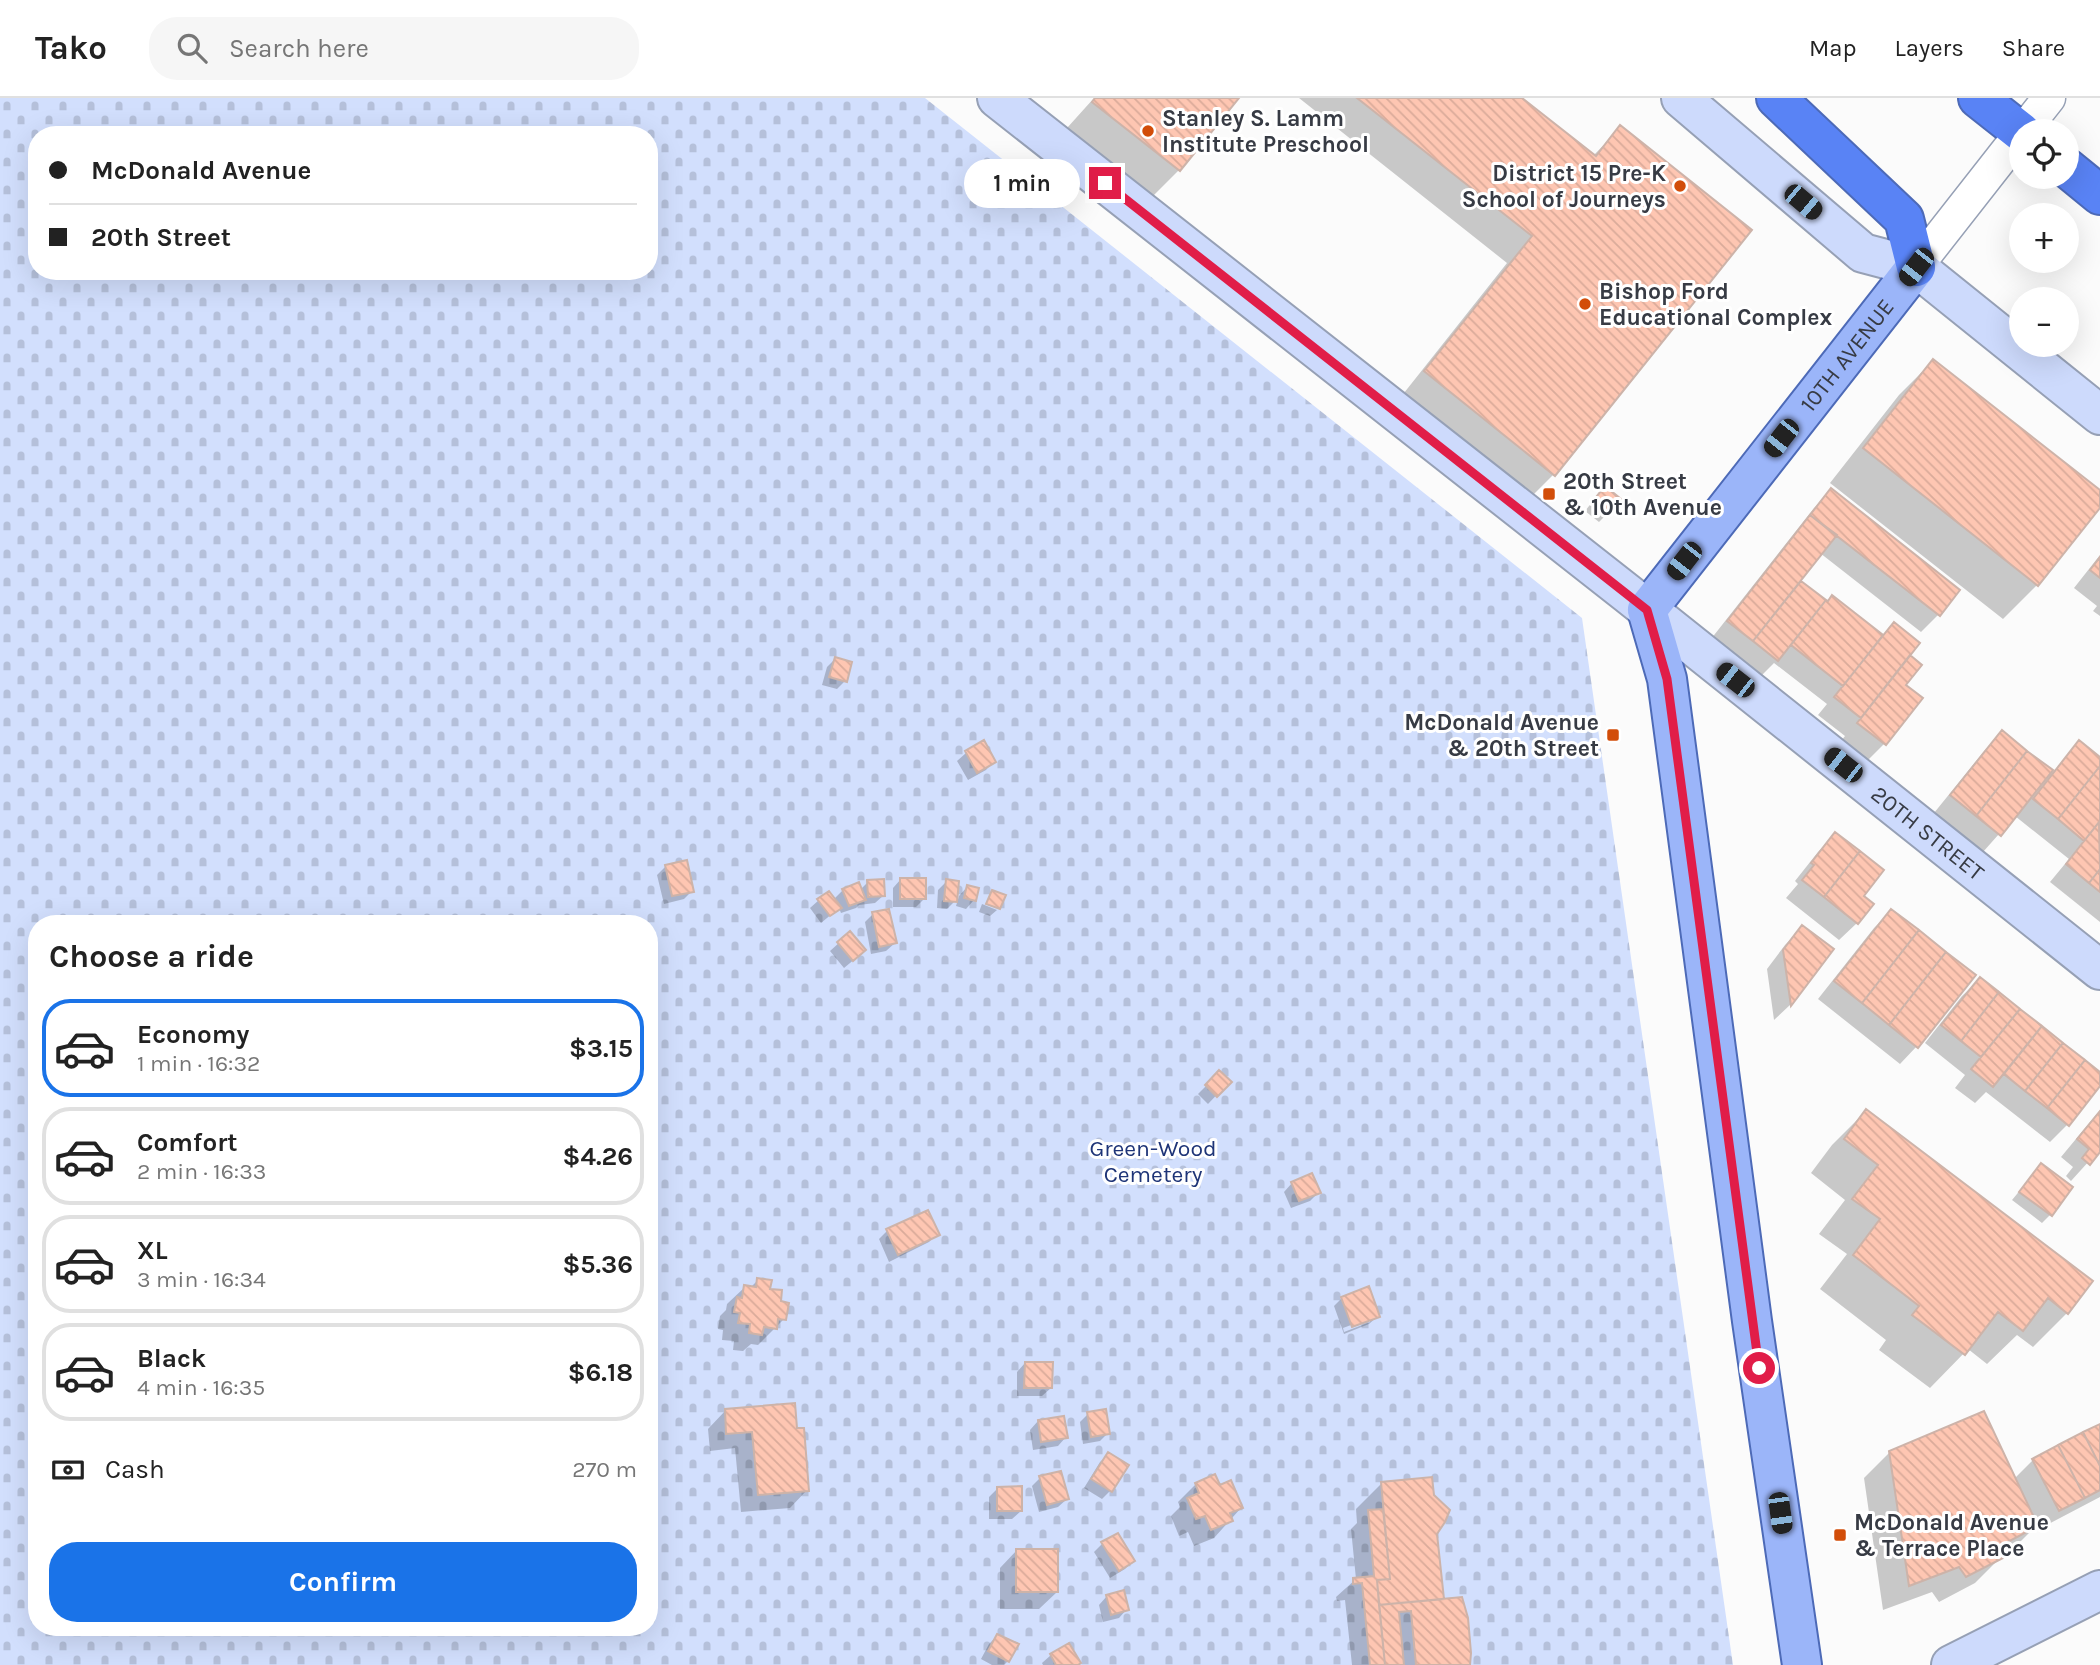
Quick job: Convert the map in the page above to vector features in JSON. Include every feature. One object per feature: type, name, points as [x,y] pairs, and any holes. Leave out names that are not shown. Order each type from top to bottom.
[{"type":"highway","points":[[1776,98],[1904,219],[1916,267]]},
{"type":"highway","points":[[1978,98],[2009,122]]},
{"type":"highway","points":[[2079,178],[2100,195]]},
{"type":"main road","name":"20TH STREET","points":[[997,98],[2100,970]]},
{"type":"main road","points":[[1681,98],[1863,253],[1916,267],[2100,415]]},
{"type":"main road","name":"10TH AVENUE","points":[[1647,610],[1916,267]]},
{"type":"main road","points":[[1647,610],[1667,679],[1752,1321],[1802,1665]]},
{"type":"main road","points":[[1951,1665],[2100,1590]]},
{"type":"street","name":"10TH AVENUE","points":[[2032,119],[2049,98]]},
{"type":"street","name":"10TH AVENUE","points":[[1916,267],[2009,149]]},
{"type":"green space","name":"Green-Wood Cemetery","points":[[0,98],[925,98],[1582,618],[1733,1665],[0,1665]]},
{"type":"building","points":[[1095,98],[1239,98],[1180,171],[1092,102]]},
{"type":"building","name":"Bishop Ford Educational Complex","points":[[1357,98],[1522,98],[1596,156],[1620,125],[1752,230],[1555,476],[1424,371],[1532,236]]},
{"type":"building","points":[[1933,359],[2100,490],[2100,508],[2038,586],[1863,448]]},
{"type":"building","points":[[1605,486],[1621,499],[1608,515],[1592,502]]},
{"type":"building","points":[[1831,488],[1960,590],[1940,616],[1810,515]]},
{"type":"building","points":[[1810,515],[1837,535],[1753,641],[1727,621]]},
{"type":"building","points":[[2100,557],[2100,578],[2090,570]]},
{"type":"building","points":[[1801,581],[1826,600],[1778,661],[1753,641]]},
{"type":"building","points":[[1832,595],[1883,635],[1843,686],[1791,645]]},
{"type":"building","points":[[1894,622],[1920,643],[1861,718],[1834,697]]},
{"type":"building","points":[[1910,655],[1922,665],[1906,685],[1923,698],[1886,745],[1857,723]]},
{"type":"building","points":[[835,657],[852,662],[847,682],[829,677]]},
{"type":"building","points":[[2002,730],[2027,751],[1976,816],[1950,795]]},
{"type":"building","points":[[984,740],[996,762],[977,773],[965,751]]},
{"type":"building","points":[[2079,740],[2100,757],[2100,766],[2058,819],[2033,799]]},
{"type":"building","points":[[2027,751],[2053,770],[2001,836],[1976,816]]},
{"type":"building","points":[[2100,766],[2100,821],[2084,841],[2058,819]]},
{"type":"building","points":[[2099,822],[2100,869],[2089,883],[2066,864]]},
{"type":"building","points":[[1835,832],[1860,851],[1824,897],[1802,880],[1814,865],[1811,863]]},
{"type":"building","points":[[1860,851],[1884,870],[1864,896],[1874,904],[1858,924],[1824,897]]},
{"type":"building","points":[[687,860],[694,892],[672,896],[665,865]]},
{"type":"building","points":[[2100,869],[2100,892],[2089,883]]},
{"type":"building","points":[[900,878],[926,878],[926,899],[900,899]]},
{"type":"building","points":[[884,879],[885,896],[868,897],[867,880]]},
{"type":"building","points":[[946,879],[959,881],[957,902],[944,901]]},
{"type":"building","points":[[859,882],[866,900],[849,906],[842,889]]},
{"type":"building","points":[[967,885],[979,888],[976,901],[964,898]]},
{"type":"building","points":[[992,890],[1006,895],[1000,909],[986,904]]},
{"type":"building","points":[[829,891],[842,908],[830,916],[817,899]]},
{"type":"building","points":[[889,909],[897,943],[879,947],[872,912]]},
{"type":"building","points":[[1891,909],[1919,930],[1862,1003],[1834,981]]},
{"type":"building","points":[[1802,925],[1834,949],[1791,1006],[1783,950]]},
{"type":"building","points":[[1919,930],[1946,952],[1889,1025],[1862,1003]]},
{"type":"building","points":[[850,931],[866,950],[853,961],[837,942]]},
{"type":"building","points":[[1946,952],[1976,975],[1918,1048],[1889,1025]]},
{"type":"building","points":[[1980,977],[1999,992],[1961,1041],[1941,1025]]},
{"type":"building","points":[[1999,992],[2020,1009],[1981,1057],[1961,1041]]},
{"type":"building","points":[[2020,1009],[2042,1026],[1993,1087],[1971,1069]]},
{"type":"building","points":[[2042,1026],[2063,1043],[2025,1091],[2004,1074]]},
{"type":"building","points":[[2063,1043],[2085,1060],[2047,1108],[2025,1091]]},
{"type":"building","points":[[2085,1060],[2100,1072],[2100,1086],[2069,1126],[2047,1108]]},
{"type":"building","points":[[1219,1070],[1232,1082],[1217,1097],[1205,1085]]},
{"type":"building","points":[[1866,1109],[2093,1281],[2068,1314],[2048,1298],[2023,1331],[1998,1312],[1965,1355],[1912,1315],[1919,1306],[1853,1255],[1880,1219],[1852,1199],[1878,1165],[1844,1139]]},
{"type":"building","points":[[2100,1111],[2100,1152],[2090,1165],[2082,1158],[2089,1149],[2077,1139]]},
{"type":"building","points":[[2041,1163],[2073,1187],[2052,1216],[2019,1192]]},
{"type":"building","points":[[1312,1173],[1321,1193],[1299,1201],[1291,1182]]},
{"type":"building","points":[[928,1210],[940,1235],[898,1255],[886,1229]]},
{"type":"building","points":[[757,1278],[772,1280],[770,1289],[782,1290],[781,1301],[789,1303],[786,1320],[778,1319],[777,1329],[764,1327],[762,1335],[749,1333],[750,1324],[738,1323],[740,1313],[734,1312],[737,1297],[742,1298],[744,1285],[756,1287]]},
{"type":"building","points":[[1369,1286],[1380,1317],[1352,1327],[1341,1297]]},
{"type":"building","points":[[1025,1362],[1053,1362],[1052,1388],[1024,1388]]},
{"type":"building","points":[[795,1403],[797,1428],[804,1428],[809,1491],[758,1495],[752,1432],[726,1434],[725,1409]]},
{"type":"building","points":[[1106,1409],[1110,1434],[1091,1437],[1087,1412]]},
{"type":"building","points":[[1984,1411],[2038,1526],[1998,1547],[2003,1558],[1966,1577],[1959,1567],[1909,1586],[1889,1451]]},
{"type":"building","points":[[1064,1416],[1068,1438],[1041,1442],[1038,1420]]},
{"type":"building","points":[[2100,1424],[2100,1466],[2083,1432]]},
{"type":"building","points":[[2083,1432],[2100,1466],[2100,1490],[2085,1498],[2058,1445]]},
{"type":"building","points":[[2058,1445],[2085,1498],[2059,1511],[2032,1459]]},
{"type":"building","points":[[1108,1452],[1129,1465],[1112,1492],[1091,1479]]},
{"type":"building","points":[[1061,1471],[1069,1499],[1047,1505],[1039,1476]]},
{"type":"building","points":[[1215,1474],[1220,1485],[1231,1480],[1243,1508],[1230,1513],[1233,1521],[1211,1530],[1205,1516],[1196,1519],[1187,1498],[1199,1493],[1195,1483]]},
{"type":"building","points":[[1432,1477],[1434,1495],[1450,1510],[1437,1534],[1444,1599],[1379,1605],[1377,1580],[1390,1579],[1381,1482]]},
{"type":"building","points":[[1022,1486],[1022,1511],[997,1511],[997,1487]]},
{"type":"building","points":[[1383,1509],[1390,1579],[1377,1580],[1385,1665],[1370,1665],[1362,1583],[1353,1584],[1353,1578],[1374,1576],[1368,1510]]},
{"type":"building","points":[[1118,1533],[1135,1561],[1119,1571],[1101,1542]]},
{"type":"building","points":[[1016,1549],[1058,1549],[1058,1592],[1016,1592]]},
{"type":"building","points":[[1124,1590],[1129,1610],[1111,1615],[1106,1595]]},
{"type":"building","points":[[1462,1597],[1468,1618],[1470,1665],[1416,1665],[1411,1611],[1399,1612],[1404,1665],[1385,1665],[1379,1605]]},
{"type":"building","points":[[997,1634],[1019,1644],[1009,1662],[988,1651]]},
{"type":"building","points":[[1069,1643],[1081,1663],[1056,1665],[1050,1654]]},
{"type":"place","name":"Stanley S. Lamm Institute Preschool","points":[[1148,131]]},
{"type":"place","name":"District 15 Pre-K School of Journeys","points":[[1680,186]]},
{"type":"place","name":"Bishop Ford Educational Complex","points":[[1585,304]]},
{"type":"place","name":"20th Street & 10th Avenue","points":[[1549,494]]},
{"type":"place","name":"McDonald Avenue & 20th Street","points":[[1613,735]]},
{"type":"place","name":"McDonald Avenue & Terrace Place","points":[[1840,1535]]},
{"type":"route","points":[[1105,183],[1647,610],[1667,679],[1759,1368]]}]
